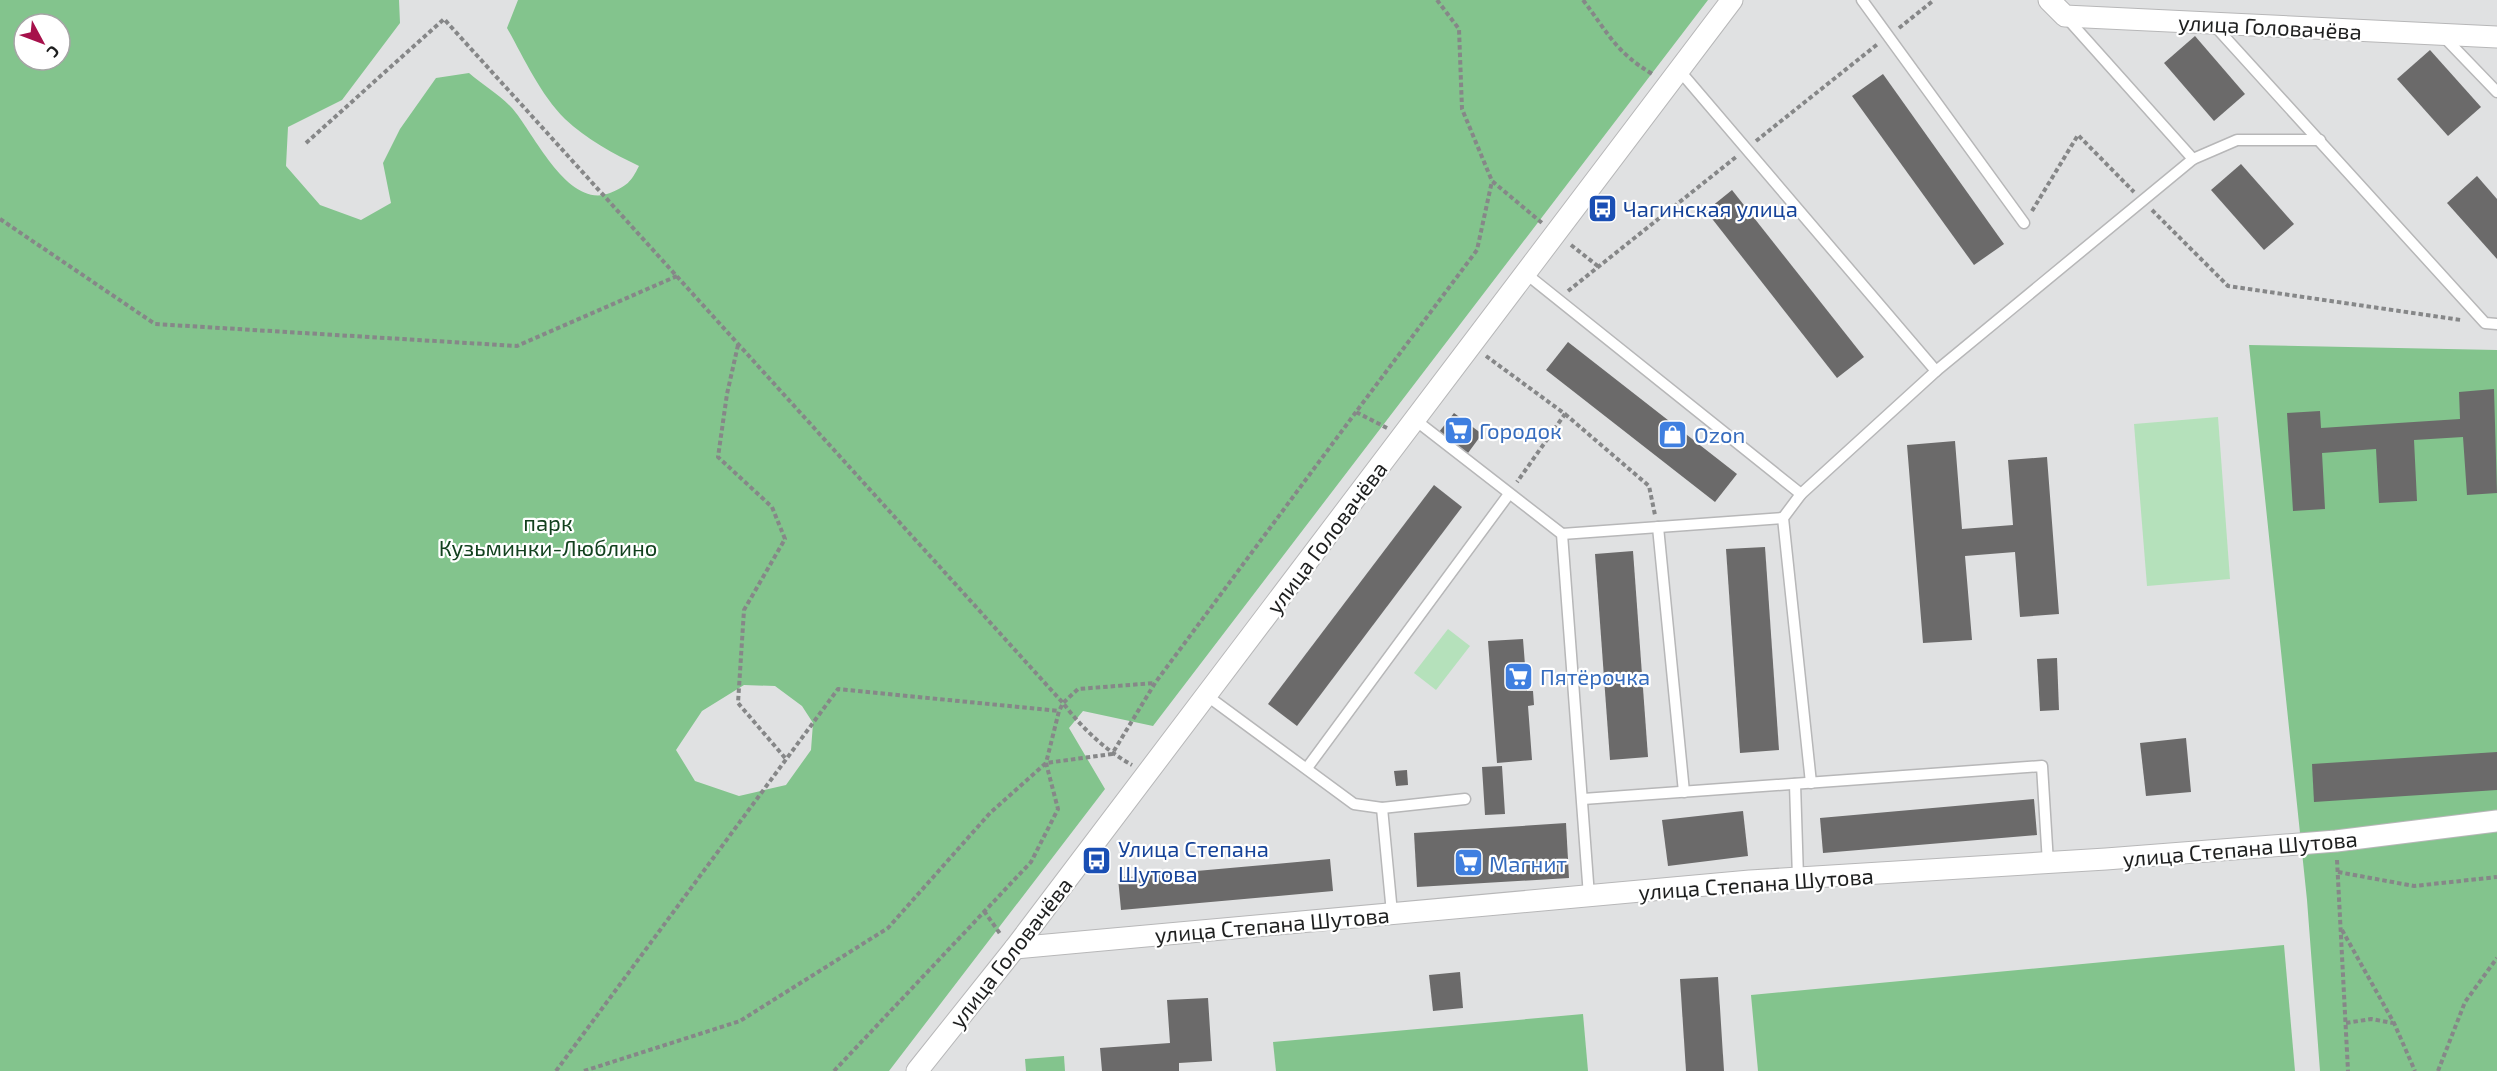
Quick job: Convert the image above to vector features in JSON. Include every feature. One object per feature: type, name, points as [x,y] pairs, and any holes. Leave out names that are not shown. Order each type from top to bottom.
[{"type":"street","name":"улица Головачёва","points":[[917,1071],[1015,948],[1525,273],[1561,237],[1674,77],[1732,0]]},
{"type":"street","points":[[2049,0],[2065,16]]},
{"type":"street","name":"улица Головачёва","points":[[2065,16],[2497,37]]},
{"type":"street","name":"улица Степана Шутова","points":[[1015,948],[1798,878],[2336,842],[2497,821]]},
{"type":"lane","points":[[1862,0],[1890,35],[2024,223]]},
{"type":"lane","points":[[2065,16],[2193,159]]},
{"type":"lane","points":[[2212,23],[2485,323],[2497,324]]},
{"type":"lane","points":[[2442,34],[2497,92]]},
{"type":"lane","points":[[1674,77],[1746,149],[1936,371]]},
{"type":"lane","points":[[1811,783],[1783,518],[1801,494],[1936,371],[2193,159],[2237,140],[2320,140]]},
{"type":"lane","points":[[1525,273],[1801,494]]},
{"type":"lane","points":[[1414,419],[1562,534],[1783,518]]},
{"type":"lane","points":[[1307,768],[1509,494]]},
{"type":"lane","points":[[1658,527],[1684,792]]},
{"type":"lane","points":[[1562,534],[1589,896]]},
{"type":"lane","points":[[1206,694],[1354,804],[1382,808],[1465,800]]},
{"type":"lane","points":[[1583,800],[2042,766],[2048,863]]},
{"type":"lane","points":[[1795,784],[1798,878]]},
{"type":"lane","points":[[1382,808],[1392,914]]},
{"type":"path","points":[[1437,0],[1459,29],[1462,109],[1492,181],[1599,267]]},
{"type":"path","points":[[1583,0],[1609,39],[1624,55],[1674,77]]},
{"type":"path","points":[[1558,299],[1934,0]]},
{"type":"path","points":[[306,143],[444,19],[1076,720],[1112,754],[1147,773]]},
{"type":"path","points":[[2024,223],[2078,135],[2228,286],[2485,323]]},
{"type":"path","points":[[1112,754],[1155,683],[1477,250],[1492,181]]},
{"type":"path","points":[[0,219],[155,324],[517,346],[677,276]]},
{"type":"path","points":[[738,344],[727,394],[718,458],[772,507],[785,539],[744,610],[738,703],[786,759]]},
{"type":"path","points":[[1471,345],[1565,414],[1649,486],[1658,527]]},
{"type":"path","points":[[1356,412],[1383,425],[1400,439]]},
{"type":"path","points":[[1509,494],[1565,414]]},
{"type":"path","points":[[834,1071],[1031,862],[1058,808],[1046,763],[1059,711],[1063,704],[1078,689],[1155,683]]},
{"type":"path","points":[[556,1071],[838,689],[1059,711]]},
{"type":"path","points":[[584,1071],[740,1021],[888,928],[990,813],[1046,763],[1112,754]]},
{"type":"path","points":[[2336,842],[2348,1071]]},
{"type":"path","points":[[2338,872],[2414,886],[2497,877]]},
{"type":"path","points":[[984,911],[996,931],[1015,948]]},
{"type":"path","points":[[2340,927],[2394,1023],[2415,1071]]},
{"type":"path","points":[[2438,1071],[2465,1002],[2497,958]]},
{"type":"path","points":[[2346,1023],[2371,1018],[2394,1023]]},
{"type":"green space","name":"парк Кузьминки-Люблино","points":[[0,0],[399,0],[400,23],[342,100],[288,127],[286,166],[320,205],[361,220],[391,203],[383,163],[400,129],[436,78],[469,73],[497,94],[512,108],[553,166],[566,180],[580,190],[595,195],[610,193],[625,186],[633,176],[639,166],[600,146],[573,126],[556,109],[540,87],[507,28],[518,0],[1708,0],[1153,726],[1083,711],[1069,728],[1105,789],[889,1071],[0,1071]],"holes":[[[744,685],[775,686],[802,706],[813,723],[811,750],[786,785],[739,796],[695,781],[676,750],[702,711]]]},
{"type":"green space","points":[[2249,345],[2497,350],[2497,1071],[2320,1071],[2307,900]]},
{"type":"green space","points":[[2218,417],[2230,579],[2147,586],[2134,424]]},
{"type":"green space","points":[[1448,629],[1470,646],[1436,690],[1414,673]]},
{"type":"green space","points":[[2284,945],[2295,1071],[1758,1071],[1751,995]]},
{"type":"green space","points":[[1583,1014],[1588,1071],[1276,1071],[1273,1042]]},
{"type":"green space","points":[[1064,1056],[1065,1071],[1026,1071],[1025,1059]]},
{"type":"building","points":[[2195,36],[2245,94],[2214,121],[2164,63]]},
{"type":"building","points":[[2430,50],[2481,107],[2448,136],[2397,79]]},
{"type":"building","points":[[1883,74],[2004,244],[1974,265],[1852,96]]},
{"type":"building","points":[[2241,164],[2294,224],[2264,250],[2211,190]]},
{"type":"building","points":[[2477,176],[2497,199],[2497,259],[2447,203]]},
{"type":"building","points":[[1732,190],[1864,357],[1837,378],[1706,211]]},
{"type":"building","points":[[1568,342],[1737,474],[1715,502],[1546,370]]},
{"type":"building","points":[[2494,389],[2497,493],[2467,495],[2463,437],[2414,440],[2417,501],[2379,503],[2376,449],[2322,453],[2325,509],[2293,511],[2287,413],[2320,411],[2321,428],[2460,419],[2459,392]]},
{"type":"building","points":[[1454,413],[1482,434],[1468,453],[1439,432]]},
{"type":"building","points":[[1955,441],[1962,529],[2013,525],[2008,460],[2047,457],[2059,614],[2020,617],[2015,552],[1965,556],[1972,640],[1923,643],[1907,445]]},
{"type":"building","points":[[1434,485],[1462,507],[1297,726],[1268,704]]},
{"type":"building","points":[[1765,547],[1779,750],[1740,753],[1726,549]]},
{"type":"building","points":[[1633,551],[1648,757],[1610,760],[1595,554]]},
{"type":"building","points":[[1523,639],[1527,691],[1533,691],[1534,705],[1528,706],[1532,760],[1497,763],[1488,641]]},
{"type":"building","points":[[2057,658],[2059,710],[2040,711],[2037,659]]},
{"type":"building","points":[[2186,738],[2191,792],[2146,796],[2140,743]]},
{"type":"building","points":[[2497,752],[2497,790],[2314,802],[2312,764]]},
{"type":"building","points":[[1502,766],[1505,814],[1485,815],[1482,767]]},
{"type":"building","points":[[1407,770],[1408,785],[1396,786],[1394,771]]},
{"type":"building","points":[[2034,799],[2037,835],[1823,853],[1820,818]]},
{"type":"building","points":[[1743,811],[1748,856],[1668,866],[1662,820]]},
{"type":"building","points":[[1566,823],[1569,878],[1417,887],[1414,833]]},
{"type":"building","points":[[1330,859],[1333,891],[1121,910],[1118,878]]},
{"type":"building","points":[[1460,972],[1463,1008],[1433,1011],[1429,975]]},
{"type":"building","points":[[1718,977],[1724,1071],[1686,1071],[1680,979]]},
{"type":"building","points":[[1208,998],[1212,1061],[1179,1063],[1179,1071],[1102,1071],[1100,1048],[1170,1043],[1167,1000]]},
{"type":"place","name":"Чагинская улица","points":[[1602,208]]},
{"type":"place","name":"Городок","points":[[1458,430]]},
{"type":"place","name":"Ozon","points":[[1673,434]]},
{"type":"place","name":"Пятёрочка","points":[[1519,676]]},
{"type":"place","name":"Улица Степана Шутова","points":[[1097,861]]},
{"type":"place","name":"Магнит","points":[[1468,863]]}]
